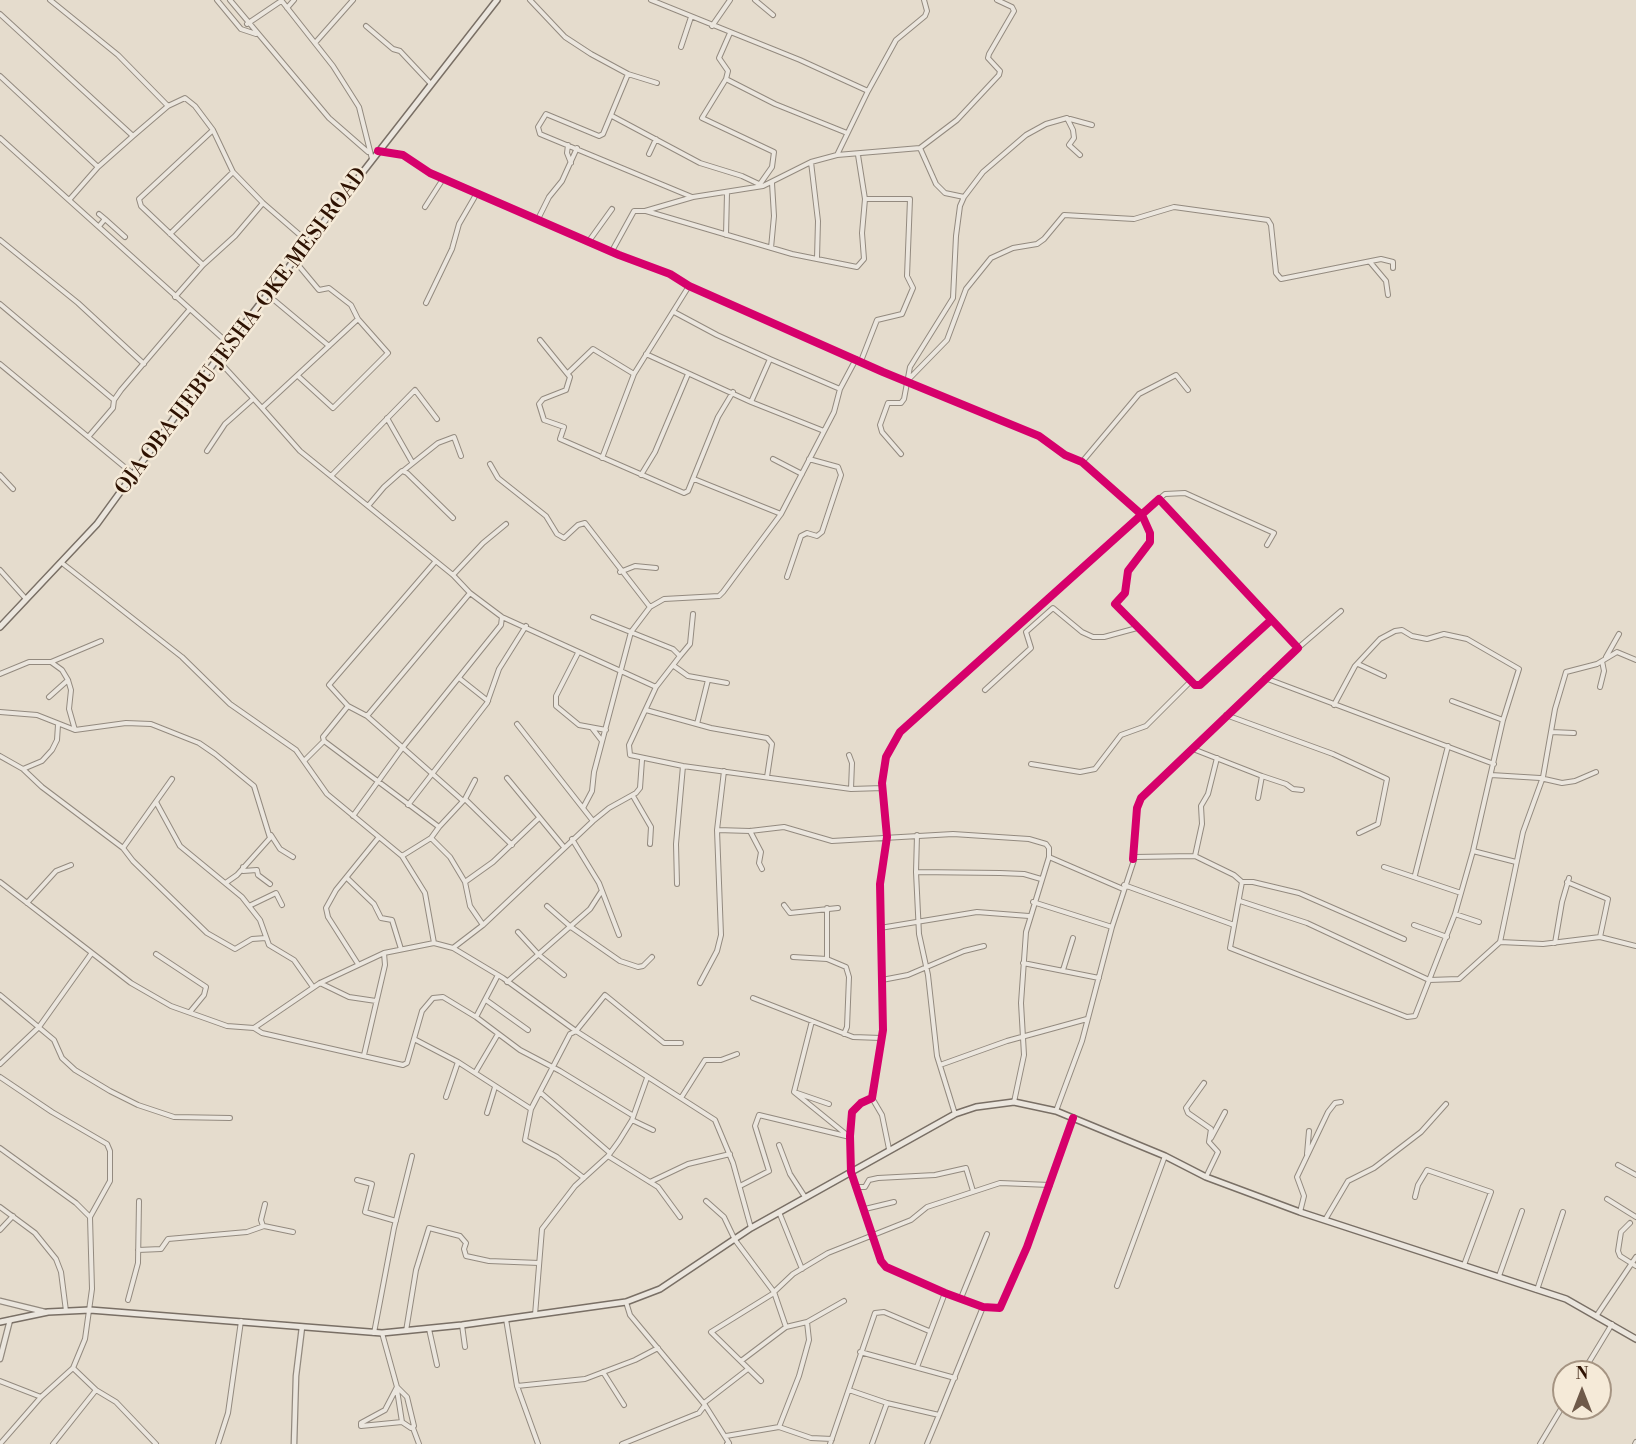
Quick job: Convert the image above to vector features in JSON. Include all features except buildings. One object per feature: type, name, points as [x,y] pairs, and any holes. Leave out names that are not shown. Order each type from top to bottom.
[{"type":"main road","name":"OJA OBA IJEBU JESHA-OKE MESI ROAD","points":[[0,627],[98,524],[217,359],[496,0]]},
{"type":"main road","points":[[0,1322],[48,1312],[90,1310],[242,1320],[382,1333],[462,1325],[626,1302],[660,1289],[751,1228],[956,1114],[976,1107],[1014,1102],[1056,1111],[1165,1156],[1206,1177],[1300,1212],[1566,1299],[1636,1339]]},
{"type":"street","points":[[50,0],[118,55],[168,106]]},
{"type":"street","points":[[217,0],[241,29],[256,34]]},
{"type":"street","points":[[230,0],[247,24],[329,118],[368,152],[372,159]]},
{"type":"street","points":[[247,24],[281,0],[315,43],[359,107],[366,128],[368,152]]},
{"type":"street","points":[[287,8],[294,0]]},
{"type":"street","points":[[315,43],[352,0]]},
{"type":"street","points":[[530,0],[565,37],[628,74],[657,83]]},
{"type":"street","points":[[651,0],[800,60],[868,91]]},
{"type":"street","points":[[712,26],[730,0]]},
{"type":"street","points":[[755,0],[773,15]]},
{"type":"street","points":[[837,155],[896,40],[925,16],[927,11],[924,0]]},
{"type":"street","points":[[645,211],[693,198],[772,183],[811,162],[837,155],[920,148],[957,120],[999,75],[1000,71],[990,61],[989,54],[1014,11],[1012,7],[997,0]]},
{"type":"street","points":[[0,14],[133,136]]},
{"type":"street","points":[[681,47],[691,17]]},
{"type":"street","points":[[366,26],[393,49],[400,51],[430,83]]},
{"type":"street","points":[[730,33],[719,58],[728,71],[726,79],[702,118],[774,152],[772,167],[762,185]]},
{"type":"street","points":[[628,74],[612,116],[599,136],[549,114],[544,115],[538,127],[540,134],[693,198]]},
{"type":"street","points":[[0,75],[99,167]]},
{"type":"street","points":[[726,79],[775,104],[847,133]]},
{"type":"street","points":[[70,199],[99,167],[168,106],[181,98],[188,99],[213,130],[233,172],[263,203],[308,242]]},
{"type":"street","points":[[612,116],[700,163],[762,185]]},
{"type":"street","points":[[1067,118],[1074,138],[1069,145],[1080,155]]},
{"type":"street","points":[[901,454],[882,432],[880,425],[888,403],[901,403],[904,399],[910,367],[953,298],[956,236],[960,206],[964,197],[983,172],[1026,135],[1046,124],[1067,118],[1092,125]]},
{"type":"street","points":[[203,265],[141,206],[139,199],[213,130]]},
{"type":"street","points":[[0,138],[100,225],[175,297],[229,344]]},
{"type":"street","points":[[650,154],[657,139]]},
{"type":"street","points":[[568,145],[567,153],[571,164]]},
{"type":"street","points":[[538,219],[571,164],[577,148]]},
{"type":"street","points":[[920,148],[936,184],[945,193],[964,197]]},
{"type":"street","points":[[378,151],[403,155],[443,179],[670,274],[689,286],[906,381],[1039,436],[1065,455],[1082,462],[1142,515],[1150,542],[1128,571],[1125,593],[1114,604],[1190,682],[1200,685],[1270,621]]},
{"type":"street","points":[[612,251],[631,214],[638,210],[771,248],[853,268],[861,264],[865,199],[858,155]]},
{"type":"street","points":[[811,162],[818,221],[817,258]]},
{"type":"street","points":[[170,234],[233,172]]},
{"type":"street","points":[[425,207],[443,179]]},
{"type":"street","points":[[771,248],[774,216],[772,183]]},
{"type":"street","points":[[426,303],[452,249],[459,224],[477,193]]},
{"type":"street","points":[[726,235],[727,193]]},
{"type":"street","points":[[861,361],[876,320],[902,314],[913,291],[907,276],[910,200],[865,199]]},
{"type":"street","points":[[175,297],[203,265],[235,236],[263,203]]},
{"type":"street","points":[[906,381],[946,340],[966,289],[991,258],[1013,248],[1044,239],[1064,214],[1134,219],[1174,207],[1268,220],[1271,225],[1276,273],[1281,279],[1390,260],[1393,262],[1393,268]]},
{"type":"street","points":[[589,241],[612,209]]},
{"type":"street","points":[[99,214],[124,237]]},
{"type":"street","points":[[100,225],[105,219]]},
{"type":"street","points":[[0,240],[78,303],[144,364]]},
{"type":"street","points":[[294,260],[319,290],[329,288],[351,305],[358,319],[388,353],[333,408],[298,376]]},
{"type":"street","points":[[1370,262],[1386,281],[1388,295]]},
{"type":"street","points":[[602,458],[634,374],[689,286]]},
{"type":"street","points":[[268,295],[329,346]]},
{"type":"street","points":[[0,304],[114,400]]},
{"type":"street","points":[[88,436],[113,408],[114,400],[190,309]]},
{"type":"street","points":[[674,312],[717,335],[840,389]]},
{"type":"street","points":[[262,408],[358,319]]},
{"type":"street","points":[[540,340],[568,373],[570,380],[566,390],[540,401],[544,420],[554,426],[564,427],[562,440],[684,493],[688,491],[694,479],[718,417],[733,392]]},
{"type":"street","points":[[568,373],[593,349],[634,374]]},
{"type":"street","points":[[646,354],[751,402],[824,431]]},
{"type":"street","points":[[217,359],[300,452],[502,617],[656,687]]},
{"type":"street","points":[[751,402],[771,359]]},
{"type":"street","points":[[583,808],[592,791],[602,741],[630,632],[650,607],[672,597],[719,596],[781,514],[834,412],[840,389],[856,359]]},
{"type":"street","points":[[0,364],[134,475]]},
{"type":"street","points":[[641,475],[655,452],[688,374]]},
{"type":"street","points":[[1082,462],[1139,394],[1176,375],[1188,390]]},
{"type":"street","points":[[331,476],[415,390],[437,420]]},
{"type":"street","points":[[207,451],[225,424],[253,399]]},
{"type":"street","points":[[387,418],[412,462]]},
{"type":"street","points":[[368,506],[384,487],[438,443],[454,437],[461,456]]},
{"type":"street","points":[[773,459],[802,474]]},
{"type":"street","points":[[787,577],[801,536],[807,533],[817,536],[822,532],[841,476],[838,467],[809,459]]},
{"type":"street","points":[[490,464],[498,478],[546,516],[557,534],[564,538],[578,525],[585,523],[620,572],[650,607]]},
{"type":"street","points":[[402,471],[407,472],[453,518]]},
{"type":"street","points":[[0,475],[13,489]]},
{"type":"street","points":[[694,479],[781,514]]},
{"type":"street","points":[[890,1149],[882,1115],[872,1098],[881,1038],[880,884],[887,837],[883,788],[886,757],[900,732],[1165,494],[1185,493],[1274,533],[1267,545]]},
{"type":"street","points":[[1159,499],[1270,621],[1298,648]]},
{"type":"street","points":[[453,575],[483,543],[506,524]]},
{"type":"street","points":[[435,562],[328,685],[348,706],[367,716],[512,844]]},
{"type":"street","points":[[62,563],[182,657],[231,704],[281,738],[305,760],[320,786],[402,856],[425,893],[434,943]]},
{"type":"street","points":[[620,572],[634,566],[656,568]]},
{"type":"street","points":[[0,570],[27,600]]},
{"type":"street","points":[[367,716],[470,593]]},
{"type":"street","points":[[985,690],[1031,648],[1026,632],[1053,608],[1082,632],[1093,637],[1104,637],[1138,628]]},
{"type":"street","points":[[1056,1111],[1088,1019],[1112,927],[1133,859],[1137,808],[1141,798],[1265,678],[1341,611]]},
{"type":"street","points":[[693,614],[690,644],[656,687],[628,749],[630,755],[642,760],[851,789],[883,788]]},
{"type":"street","points":[[353,816],[403,747],[501,625],[502,617]]},
{"type":"street","points":[[593,617],[673,649],[680,656]]},
{"type":"street","points":[[408,805],[488,701],[499,669],[526,626]]},
{"type":"street","points":[[1242,882],[1230,948],[1407,1017],[1415,1016],[1455,914],[1473,851],[1503,720],[1519,669],[1467,639],[1444,634],[1427,639],[1412,636],[1402,630],[1395,631],[1380,639],[1358,664],[1334,705]]},
{"type":"street","points":[[1600,687],[1604,659],[1619,634]]},
{"type":"street","points":[[0,674],[29,662],[51,662],[101,641]]},
{"type":"street","points":[[1240,901],[1307,923],[1429,980],[1459,979],[1500,942],[1516,862],[1540,778],[1543,777],[1550,732],[1566,672],[1617,652],[1636,660]]},
{"type":"street","points":[[578,653],[555,702],[556,706],[574,721],[591,728],[606,730]]},
{"type":"street","points":[[51,662],[62,670],[68,680],[71,690],[69,709],[75,730]]},
{"type":"street","points":[[1358,664],[1384,676]]},
{"type":"street","points":[[674,666],[688,676],[727,683]]},
{"type":"street","points":[[459,678],[488,701]]},
{"type":"street","points":[[1265,678],[1378,723],[1494,764]]},
{"type":"street","points":[[49,697],[68,680]]},
{"type":"street","points":[[697,724],[708,680]]},
{"type":"street","points":[[1031,764],[1080,772],[1095,769],[1121,735],[1146,726],[1190,682]]},
{"type":"street","points":[[1452,701],[1503,720]]},
{"type":"street","points":[[305,760],[324,741],[323,738],[348,706]]},
{"type":"street","points":[[646,710],[697,724],[767,738],[772,744],[767,777]]},
{"type":"street","points":[[0,712],[37,715],[75,730],[143,723],[199,743],[254,786],[269,832],[270,838],[237,876],[227,882]]},
{"type":"street","points":[[1226,715],[1333,754],[1387,779],[1378,824],[1359,832]]},
{"type":"street","points":[[518,724],[592,821]]},
{"type":"street","points":[[23,770],[42,761],[52,750],[57,740],[58,725]]},
{"type":"street","points":[[591,728],[602,741]]},
{"type":"street","points":[[1550,732],[1574,733]]},
{"type":"street","points":[[324,741],[439,827]]},
{"type":"street","points":[[1415,875],[1448,746]]},
{"type":"street","points":[[1193,749],[1286,784],[1293,789],[1302,790]]},
{"type":"street","points":[[849,755],[852,763],[851,789]]},
{"type":"street","points":[[0,756],[23,770],[123,848],[133,861],[207,933],[235,949],[252,939],[266,938]]},
{"type":"street","points":[[1195,856],[1202,824],[1201,806],[1208,794],[1217,758]]},
{"type":"street","points":[[453,948],[483,925],[563,846],[592,821],[609,808],[633,796],[640,788],[642,760]]},
{"type":"street","points":[[677,884],[676,844],[683,766]]},
{"type":"street","points":[[700,983],[717,951],[722,935],[717,830],[723,771]]},
{"type":"street","points":[[1491,775],[1569,782],[1596,772]]},
{"type":"street","points":[[1258,798],[1262,776]]},
{"type":"street","points":[[507,778],[563,846]]},
{"type":"street","points":[[123,848],[172,779]]},
{"type":"street","points":[[402,856],[431,838],[464,800],[475,780]]},
{"type":"street","points":[[633,796],[650,824],[650,844]]},
{"type":"street","points":[[156,802],[180,846],[227,882],[260,920],[271,947],[294,960],[313,987]]},
{"type":"street","points":[[465,882],[512,844],[539,818]]},
{"type":"street","points":[[717,830],[750,831],[784,827],[832,841],[953,834],[1029,839],[1046,844],[1049,848],[1049,857],[1029,916],[1023,963],[1021,1003],[1024,1036],[1023,1065],[1014,1102]]},
{"type":"street","points":[[750,831],[761,852],[759,863],[762,869]]},
{"type":"street","points":[[269,832],[280,849],[293,857]]},
{"type":"street","points":[[917,836],[918,921],[940,1065],[956,1114]]},
{"type":"street","points":[[358,964],[328,917],[326,908],[379,837]]},
{"type":"street","points":[[431,838],[450,857],[465,882],[470,906],[483,925]]},
{"type":"street","points":[[572,839],[599,883],[619,935]]},
{"type":"street","points":[[1473,851],[1516,862]]},
{"type":"street","points":[[1133,859],[1172,855],[1195,856],[1228,871],[1242,882],[1253,882],[1299,893],[1404,939]]},
{"type":"street","points":[[1049,857],[1124,887],[1234,925]]},
{"type":"street","points":[[27,903],[56,871],[71,865]]},
{"type":"street","points":[[243,867],[243,871],[257,870],[258,875],[270,884]]},
{"type":"street","points":[[1384,867],[1415,875],[1461,893]]},
{"type":"street","points":[[916,872],[1000,873],[1041,879]]},
{"type":"street","points":[[347,878],[374,904],[383,920],[392,920],[401,949]]},
{"type":"street","points":[[1555,943],[1568,880],[1608,899],[1600,937]]},
{"type":"street","points":[[0,882],[91,954],[149,994],[227,1026],[254,1028],[262,1033],[405,1065],[422,1011],[438,996],[476,1017],[520,1050],[554,1067],[632,1114]]},
{"type":"street","points":[[507,982],[590,909],[601,891]]},
{"type":"street","points":[[249,906],[276,893],[282,905]]},
{"type":"street","points":[[1033,902],[1112,927]]},
{"type":"street","points":[[784,905],[790,913],[838,908]]},
{"type":"street","points":[[547,906],[602,951],[633,966],[643,966],[652,957]]},
{"type":"street","points":[[827,909],[827,959]]},
{"type":"street","points":[[880,928],[994,912],[1029,916]]},
{"type":"street","points":[[1455,914],[1479,922]]},
{"type":"street","points":[[1414,925],[1447,937]]},
{"type":"street","points":[[518,932],[539,955],[564,975]]},
{"type":"street","points":[[1500,942],[1555,943],[1600,937],[1636,946]]},
{"type":"street","points":[[1063,970],[1073,938]]},
{"type":"street","points":[[254,1028],[313,987],[384,953],[434,943],[453,948],[498,975],[647,1078],[716,1120],[730,1155],[751,1228]]},
{"type":"street","points":[[882,980],[908,975],[984,946]]},
{"type":"street","points":[[364,1055],[385,965],[384,953]]},
{"type":"street","points":[[0,1064],[39,1027],[91,954]]},
{"type":"street","points":[[156,954],[206,987],[204,995],[190,1012]]},
{"type":"street","points":[[793,957],[827,959],[846,967],[848,971],[847,1027],[844,1034]]},
{"type":"street","points":[[1023,963],[1098,978]]},
{"type":"street","points":[[476,1017],[498,975]]},
{"type":"street","points":[[320,983],[349,997],[376,1001]]},
{"type":"street","points":[[0,995],[54,1040],[62,1058],[75,1070],[138,1105],[174,1117],[231,1118]]},
{"type":"street","points":[[584,1178],[557,1157],[525,1140],[531,1109],[541,1094],[570,1034],[606,995],[664,1043],[681,1043]]},
{"type":"street","points":[[753,998],[844,1034],[862,1039],[881,1038]]},
{"type":"street","points":[[486,1000],[528,1030]]},
{"type":"street","points":[[940,1065],[1024,1036],[1088,1019]]},
{"type":"street","points":[[794,1092],[812,1021]]},
{"type":"street","points":[[475,1073],[498,1034]]},
{"type":"street","points":[[414,1039],[458,1062],[531,1109]]},
{"type":"street","points":[[681,1098],[705,1060],[721,1060],[737,1054]]},
{"type":"street","points":[[0,1057],[5,1060]]},
{"type":"street","points":[[446,1097],[458,1062]]},
{"type":"street","points":[[0,1077],[52,1112],[107,1144],[110,1151],[110,1181],[90,1217],[92,1289],[84,1340],[73,1368],[41,1397],[1,1442]]},
{"type":"street","points":[[535,1315],[542,1229],[584,1178],[609,1154],[632,1120],[632,1114],[647,1078]]},
{"type":"street","points":[[1204,1083],[1186,1108],[1188,1113],[1211,1129],[1209,1142]]},
{"type":"street","points":[[487,1113],[495,1087]]},
{"type":"street","points":[[794,1092],[829,1104]]},
{"type":"street","points":[[794,1092],[850,1137]]},
{"type":"street","points":[[541,1094],[609,1154],[665,1194],[680,1217]]},
{"type":"street","points":[[872,1098],[852,1112],[851,1172],[886,1267],[945,1293],[983,1306],[1002,1307],[1050,1185],[1073,1118]]},
{"type":"street","points":[[1300,1212],[1305,1198],[1297,1177],[1328,1112],[1335,1103],[1341,1101]]},
{"type":"street","points":[[1324,1220],[1348,1181],[1374,1168],[1421,1132],[1446,1104]]},
{"type":"street","points":[[1209,1142],[1225,1112]]},
{"type":"street","points":[[740,1186],[770,1171],[755,1126],[759,1115],[850,1137]]},
{"type":"street","points":[[632,1120],[653,1130]]},
{"type":"street","points":[[1307,1157],[1309,1131]]},
{"type":"street","points":[[1206,1177],[1218,1152],[1209,1142]]},
{"type":"street","points":[[779,1145],[790,1174],[805,1197]]},
{"type":"street","points":[[0,1148],[76,1203],[90,1217]]},
{"type":"street","points":[[650,1183],[688,1164],[730,1155]]},
{"type":"street","points":[[374,1333],[396,1221],[412,1156]]},
{"type":"street","points":[[1117,1286],[1165,1156]]},
{"type":"street","points":[[1618,1165],[1636,1175]]},
{"type":"street","points":[[857,1187],[865,1187],[869,1180],[878,1178],[935,1175],[966,1168],[973,1191]]},
{"type":"street","points":[[1415,1197],[1418,1185],[1427,1170],[1491,1192],[1463,1266]]},
{"type":"street","points":[[357,1180],[372,1184],[365,1212],[396,1221]]},
{"type":"street","points":[[761,1381],[711,1332],[774,1292],[802,1269],[828,1253],[910,1220],[927,1207],[1000,1183],[1050,1185]]},
{"type":"street","points":[[1607,1199],[1636,1217]]},
{"type":"street","points":[[128,1300],[134,1284],[138,1250],[139,1201]]},
{"type":"street","points":[[706,1201],[724,1217],[735,1240],[774,1292],[786,1327]]},
{"type":"street","points":[[865,1209],[894,1202]]},
{"type":"street","points":[[263,1226],[261,1220],[265,1204]]},
{"type":"street","points":[[0,1208],[45,1242],[56,1259],[61,1272],[66,1311]]},
{"type":"street","points":[[1499,1276],[1522,1211]]},
{"type":"street","points":[[779,1212],[802,1269]]},
{"type":"street","points":[[1537,1290],[1563,1212]]},
{"type":"street","points":[[0,1230],[13,1216]]},
{"type":"street","points":[[1630,1223],[1621,1232],[1618,1251],[1620,1256],[1634,1265]]},
{"type":"street","points":[[138,1250],[161,1249],[168,1239],[247,1232],[263,1226],[293,1232]]},
{"type":"street","points":[[406,1331],[416,1270],[429,1228],[460,1236],[466,1243],[464,1249],[466,1256],[489,1261],[539,1263]]},
{"type":"street","points":[[961,1298],[987,1234]]},
{"type":"street","points":[[1597,1315],[1634,1265],[1636,1257]]},
{"type":"street","points":[[917,1367],[945,1293]]},
{"type":"street","points":[[0,1301],[48,1312]]},
{"type":"street","points":[[741,1361],[786,1327],[807,1322],[844,1301]]},
{"type":"street","points":[[626,1302],[630,1315],[705,1404],[726,1436],[729,1443],[727,1444]]},
{"type":"street","points":[[927,1444],[983,1306]]},
{"type":"street","points":[[726,1436],[779,1427],[831,1442],[875,1313],[879,1312],[929,1331]]},
{"type":"street","points":[[506,1319],[517,1386],[538,1444]]},
{"type":"street","points":[[0,1359],[10,1320]]},
{"type":"street","points":[[218,1444],[228,1413],[242,1320]]},
{"type":"street","points":[[779,1427],[799,1376],[809,1340],[807,1322]]},
{"type":"street","points":[[1590,1360],[1612,1324]]},
{"type":"street","points":[[462,1325],[465,1347]]},
{"type":"street","points":[[294,1444],[296,1376],[302,1327]]},
{"type":"street","points":[[429,1329],[437,1365]]},
{"type":"street","points":[[382,1333],[397,1388],[402,1422]]},
{"type":"street","points":[[517,1386],[585,1379],[635,1360],[658,1348]]},
{"type":"street","points":[[860,1352],[955,1378]]},
{"type":"street","points":[[73,1368],[96,1390],[128,1413],[156,1444]]},
{"type":"street","points":[[622,1444],[699,1413],[705,1404],[748,1369]]},
{"type":"street","points":[[603,1372],[624,1406]]},
{"type":"street","points":[[0,1381],[41,1397]]},
{"type":"street","points":[[397,1388],[385,1410],[361,1423],[361,1426],[402,1422],[413,1428]]},
{"type":"street","points":[[397,1388],[407,1396],[413,1428],[419,1444]]},
{"type":"street","points":[[53,1444],[96,1390]]},
{"type":"street","points":[[849,1390],[886,1403],[939,1415]]},
{"type":"street","points":[[872,1444],[886,1403]]},
{"type":"street","points":[[1540,1444],[1554,1420]]},
{"type":"cycle path","points":[[378,151],[403,155],[430,173],[619,255],[670,274],[689,286],[883,372],[1039,436],[1065,455],[1082,462],[1142,515],[1150,533],[1150,542],[1128,571],[1125,593],[1115,604],[1195,685],[1200,685],[1270,621]]},
{"type":"cycle path","points":[[1073,1118],[1027,1247],[1000,1308],[983,1307],[945,1293],[886,1267],[881,1261],[851,1172],[850,1136],[852,1112],[861,1103],[872,1098],[883,1030],[880,884],[887,837],[882,783],[886,757],[900,732],[1159,499],[1298,648],[1141,798],[1137,808],[1133,859]]}]
